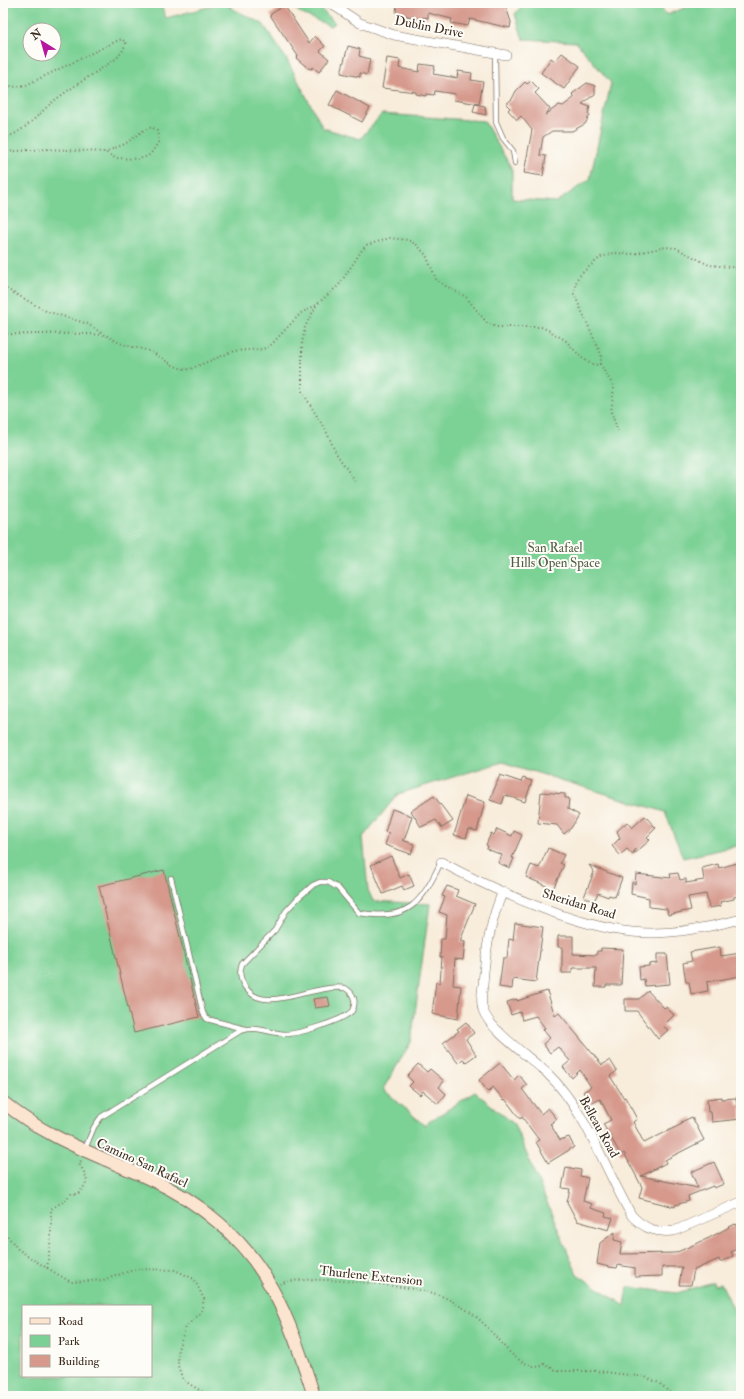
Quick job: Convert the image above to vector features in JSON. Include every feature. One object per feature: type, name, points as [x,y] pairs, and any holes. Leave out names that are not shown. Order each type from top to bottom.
[{"type":"street","name":"Dublin Drive","points":[[330,3],[360,23],[394,35],[506,55]]},
{"type":"street","name":"Sheridan Road","points":[[441,862],[503,891],[554,912],[596,925],[633,932],[668,931],[712,926],[741,919]]},
{"type":"street","name":"Belleau Road","points":[[503,891],[490,928],[483,973],[483,1010],[496,1028],[549,1075],[575,1108],[632,1216],[640,1224],[652,1231],[674,1231],[741,1202]]},
{"type":"street","name":"Camino San Rafael","points":[[3,1102],[16,1113],[48,1133],[84,1151],[168,1187],[196,1205],[227,1230],[257,1266],[272,1288],[292,1332],[314,1396]]},
{"type":"lane","points":[[495,53],[496,122],[513,151],[515,162]]},
{"type":"lane","points":[[171,878],[203,1012],[207,1019],[245,1029],[254,1028],[287,1034],[335,1020],[350,1013],[354,1009],[353,995],[345,988],[330,987],[266,999],[252,995],[241,979],[240,971],[242,964],[275,930],[286,912],[313,885],[320,882],[328,882],[338,888],[359,913],[374,915],[396,913],[408,909],[427,892],[441,862]]},
{"type":"lane","points":[[84,1151],[94,1127],[101,1117],[245,1029]]},
{"type":"path","points":[[3,83],[13,87],[26,85],[119,40],[122,39],[126,43],[117,58],[56,99],[22,128],[8,137],[3,138]]},
{"type":"path","points":[[3,152],[47,149],[105,152],[125,144],[144,130],[152,127],[158,136],[159,141],[152,152],[148,156],[139,159],[115,158],[105,152]]},
{"type":"path","points":[[3,287],[46,311],[88,324],[122,344],[136,347],[162,357],[183,370],[190,369],[234,351],[263,349],[270,346],[301,313],[316,305],[339,285],[349,271],[357,255],[367,245],[390,238],[408,240],[417,245],[426,255],[437,281],[466,297],[487,323],[497,327],[541,327],[565,340],[582,358],[591,364],[600,364]]},
{"type":"path","points":[[618,431],[611,412],[614,387],[600,364],[601,354],[574,294],[577,279],[592,263],[601,257],[614,253],[632,254],[666,247],[676,248],[709,265],[741,268]]},
{"type":"path","points":[[316,305],[304,327],[302,344],[302,391],[327,433],[336,453],[356,483]]},
{"type":"path","points":[[3,334],[39,335],[75,333],[92,336],[105,335]]},
{"type":"path","points":[[47,1268],[49,1261],[48,1250],[51,1236],[51,1209],[64,1201],[71,1194],[78,1194],[87,1186],[87,1180],[80,1165],[84,1151]]},
{"type":"path","points":[[3,1225],[5,1233],[18,1249],[70,1282],[103,1280],[136,1269],[175,1270],[194,1279],[204,1299],[201,1312],[186,1327],[178,1349],[178,1366],[184,1380],[209,1396]]},
{"type":"path","name":"Thurlene Extension","points":[[272,1288],[283,1282],[296,1279],[316,1278],[415,1289],[435,1293],[455,1302],[482,1322],[515,1358],[531,1366],[540,1367],[544,1364],[557,1371],[597,1370],[645,1377],[659,1383],[674,1396]]},
{"type":"path","points":[[734,1396],[741,1390]]},
{"type":"green space","name":"San Rafael Hills Open Space","points":[[3,3],[160,3],[166,18],[212,6],[212,3],[236,3],[229,7],[263,24],[287,60],[323,128],[360,139],[382,114],[484,121],[512,169],[512,199],[557,202],[590,179],[611,83],[576,42],[523,39],[515,14],[524,3],[659,3],[666,15],[697,3],[732,3],[741,23],[741,96],[738,104],[741,106],[741,845],[683,858],[665,812],[502,762],[398,794],[363,837],[368,890],[373,901],[430,904],[411,1042],[383,1089],[424,1125],[475,1092],[514,1124],[577,1274],[625,1306],[628,1287],[677,1293],[713,1282],[714,1285],[721,1283],[741,1325],[741,1396],[3,1396]]},
{"type":"green space","points":[[288,3],[315,3],[335,23],[330,26],[302,14]]},
{"type":"building","points":[[397,3],[495,3],[507,5],[511,22],[510,28],[470,19],[468,26],[451,23],[452,19],[428,13],[428,18],[423,17],[423,19],[411,17],[396,13]]},
{"type":"building","points":[[284,5],[309,43],[315,36],[325,46],[320,51],[329,59],[319,72],[313,67],[312,69],[308,68],[296,58],[298,56],[270,15]]},
{"type":"building","points":[[348,46],[360,49],[359,56],[370,59],[367,75],[360,73],[360,77],[341,73]]},
{"type":"building","points":[[562,53],[580,66],[564,89],[541,73],[551,58],[555,61]]},
{"type":"building","points":[[387,58],[400,60],[399,68],[419,72],[420,64],[435,66],[433,74],[457,78],[458,71],[472,73],[471,80],[483,82],[479,104],[454,100],[455,94],[435,91],[434,95],[426,94],[426,96],[416,94],[416,92],[382,88]]},
{"type":"building","points":[[531,81],[539,89],[535,93],[550,109],[545,115],[559,105],[563,106],[575,97],[572,94],[587,83],[595,86],[595,94],[582,104],[590,107],[588,114],[590,115],[585,124],[572,131],[552,131],[543,137],[540,155],[546,156],[543,176],[524,173],[532,130],[521,116],[517,120],[508,110],[510,108],[506,104],[512,99],[516,91],[525,82],[527,84]]},
{"type":"building","points":[[337,90],[370,108],[362,122],[329,105]]},
{"type":"building","points":[[475,104],[485,106],[486,115],[473,112]]},
{"type":"building","points":[[500,775],[521,782],[523,778],[532,781],[525,802],[505,795],[502,804],[490,800]]},
{"type":"building","points":[[541,792],[565,794],[565,798],[569,798],[568,809],[579,815],[571,828],[564,834],[557,825],[538,823]]},
{"type":"building","points":[[434,796],[453,821],[442,828],[436,820],[421,827],[411,811]]},
{"type":"building","points":[[466,796],[485,802],[477,831],[469,829],[466,838],[454,835]]},
{"type":"building","points":[[392,809],[412,816],[405,838],[402,840],[414,844],[411,854],[385,845],[389,833],[385,832]]},
{"type":"building","points":[[645,816],[656,828],[647,837],[650,840],[634,854],[635,849],[633,855],[627,849],[620,855],[612,846],[620,838],[617,831],[627,822],[632,828]]},
{"type":"building","points":[[497,829],[512,836],[514,831],[522,835],[512,858],[514,858],[510,868],[498,863],[502,855],[487,849],[488,846],[486,845],[491,833],[494,835]]},
{"type":"building","points":[[548,848],[564,855],[560,863],[564,865],[553,889],[526,877],[531,865],[539,868]]},
{"type":"building","points":[[391,856],[400,878],[409,874],[414,886],[404,890],[402,886],[383,894],[371,865]]},
{"type":"building","points":[[741,862],[741,895],[734,897],[734,899],[720,902],[721,906],[709,908],[706,894],[688,897],[691,910],[668,915],[667,909],[649,907],[649,898],[631,894],[632,882],[635,884],[636,874],[671,878],[670,874],[678,873],[680,880],[686,879],[686,883],[704,880],[702,868],[718,864],[719,868]]},
{"type":"building","points":[[589,865],[622,878],[615,897],[609,895],[608,897],[598,893],[594,901],[584,897],[594,872]]},
{"type":"building","points":[[164,870],[199,1017],[134,1033],[99,886]]},
{"type":"building","points":[[447,886],[458,890],[456,896],[475,904],[460,941],[465,942],[463,960],[455,959],[453,985],[461,986],[458,1019],[432,1014],[436,982],[440,983],[442,957],[440,957],[441,939],[445,939],[447,915],[439,912],[445,897],[442,896]]},
{"type":"building","points":[[515,923],[543,927],[536,982],[513,979],[512,989],[499,987],[503,958],[507,958],[509,939],[513,940]]},
{"type":"building","points":[[558,936],[573,936],[573,954],[597,955],[597,951],[601,951],[601,948],[623,949],[621,985],[595,987],[596,968],[572,968],[572,973],[562,973],[562,947],[558,947]]},
{"type":"building","points":[[720,947],[721,956],[741,953],[741,976],[707,982],[708,991],[691,994],[689,982],[686,982],[683,963],[692,961],[690,952]]},
{"type":"building","points":[[657,954],[667,954],[670,984],[645,986],[644,979],[640,980],[639,967],[657,963]]},
{"type":"building","points":[[547,991],[555,1016],[559,1013],[602,1065],[610,1060],[617,1071],[610,1076],[624,1098],[625,1097],[637,1119],[633,1122],[644,1143],[682,1124],[681,1122],[692,1117],[704,1140],[665,1160],[666,1163],[641,1176],[698,1188],[691,1172],[714,1162],[724,1184],[714,1188],[713,1186],[688,1196],[689,1201],[675,1205],[675,1207],[639,1198],[642,1187],[624,1153],[621,1155],[603,1124],[611,1120],[600,1099],[591,1104],[583,1092],[591,1087],[580,1070],[572,1078],[563,1067],[570,1061],[558,1047],[550,1053],[543,1044],[550,1038],[543,1030],[545,1028],[536,1016],[522,1020],[520,1012],[511,1015],[507,1002],[517,999],[517,1001]]},
{"type":"building","points":[[648,991],[664,1008],[666,1007],[674,1015],[663,1026],[668,1030],[658,1039],[637,1011],[625,1011],[625,999],[639,999]]},
{"type":"building","points":[[328,997],[330,1006],[315,1008],[313,999]]},
{"type":"building","points":[[466,1022],[474,1033],[466,1039],[476,1055],[466,1062],[463,1059],[458,1063],[443,1043],[459,1031],[457,1029]]},
{"type":"building","points":[[500,1063],[514,1080],[519,1075],[527,1085],[522,1089],[541,1114],[548,1108],[557,1119],[550,1124],[560,1140],[569,1137],[574,1147],[548,1163],[536,1142],[539,1140],[522,1117],[520,1119],[505,1099],[504,1100],[493,1087],[488,1092],[479,1080]]},
{"type":"building","points":[[418,1064],[427,1072],[430,1069],[444,1081],[439,1087],[446,1094],[438,1104],[423,1091],[420,1095],[409,1086],[413,1082],[407,1076]]},
{"type":"building","points":[[721,1097],[721,1099],[736,1098],[737,1104],[741,1104],[741,1119],[712,1122],[711,1112],[708,1112],[707,1099]]},
{"type":"building","points":[[566,1167],[581,1170],[580,1176],[588,1178],[583,1201],[592,1204],[591,1208],[606,1213],[605,1216],[613,1218],[609,1230],[577,1221],[567,1202],[570,1189],[562,1188]]},
{"type":"building","points":[[741,1223],[741,1247],[731,1252],[733,1256],[720,1262],[719,1259],[694,1270],[691,1285],[679,1285],[682,1267],[662,1267],[662,1276],[635,1277],[635,1268],[618,1265],[617,1268],[597,1264],[600,1243],[615,1232],[614,1240],[622,1242],[620,1254],[675,1253],[709,1238],[735,1224]]}]
